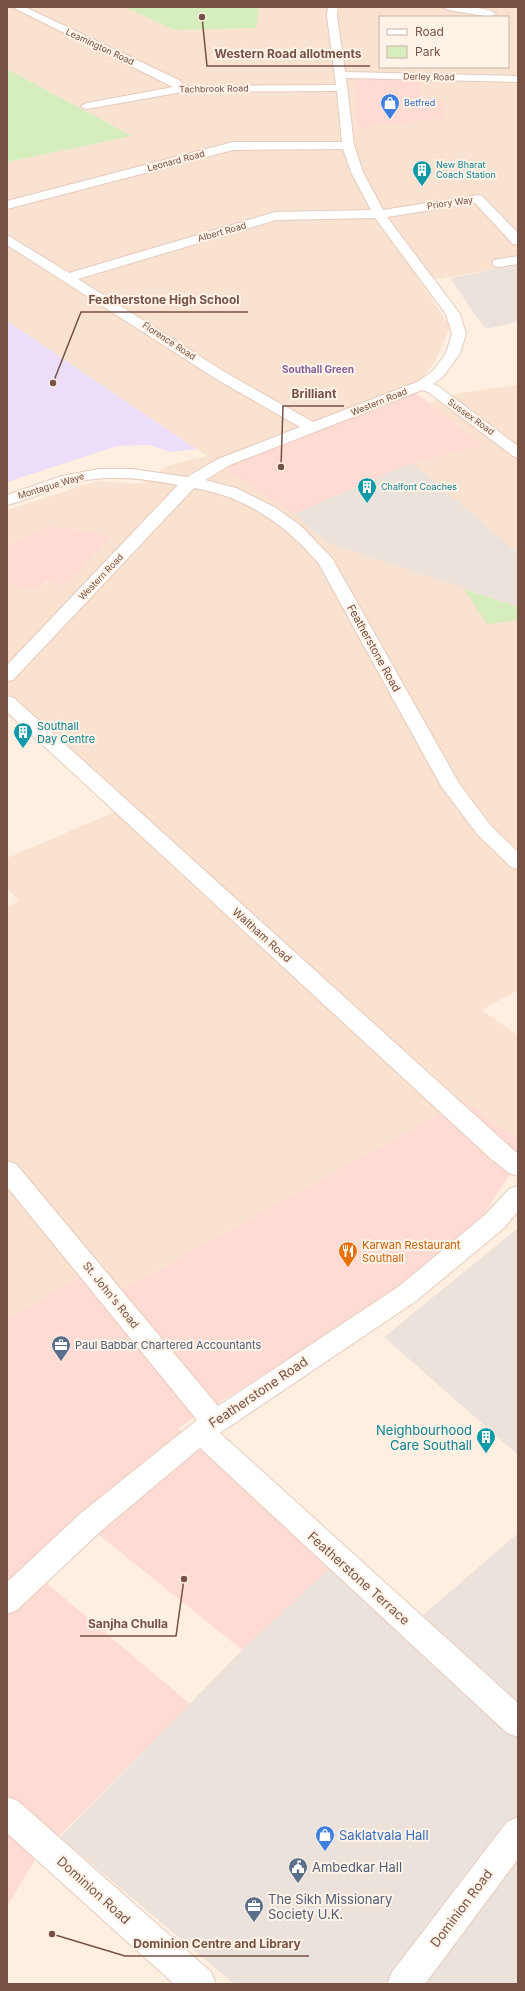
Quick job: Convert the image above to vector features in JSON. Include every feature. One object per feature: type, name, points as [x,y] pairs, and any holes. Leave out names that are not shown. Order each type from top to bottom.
[{"type":"street","name":"Leamington Road","points":[[17,7],[175,82],[182,89]]},
{"type":"street","name":"Western Road","points":[[7,676],[190,482],[224,462],[422,385],[438,374],[453,353],[459,334],[453,314],[379,214],[358,172],[348,145],[332,16],[333,7]]},
{"type":"street","points":[[448,7],[488,15],[501,7]]},
{"type":"street","name":"Derley Road","points":[[340,75],[518,79]]},
{"type":"street","name":"Tachbrook Road","points":[[87,106],[182,89],[342,88]]},
{"type":"street","name":"Leonard Road","points":[[7,205],[233,146],[348,145]]},
{"type":"street","name":"Priory Way","points":[[379,214],[478,199],[513,229],[518,241]]},
{"type":"street","name":"Albert Road","points":[[69,277],[275,216],[379,214]]},
{"type":"street","name":"Florence Road","points":[[7,239],[224,376],[312,428]]},
{"type":"street","points":[[499,263],[518,260]]},
{"type":"street","name":"Sussex Road","points":[[422,385],[433,389],[518,453]]},
{"type":"street","name":"Montague Waye","points":[[7,500],[89,475],[115,473],[136,474],[190,482]]},
{"type":"street","name":"Featherstone Road","points":[[190,482],[225,489],[254,501],[296,530],[313,546],[326,562],[451,786],[484,830],[518,863]]},
{"type":"street","name":"Waltham Road","points":[[7,702],[498,1152],[518,1167]]},
{"type":"street","name":"St. John's Road","points":[[7,1170],[207,1426]]},
{"type":"street","name":"Featherstone Road","points":[[7,1601],[91,1522],[207,1426],[407,1294],[495,1221],[518,1195]]},
{"type":"street","name":"Featherstone Terrace","points":[[207,1426],[518,1723]]},
{"type":"street","name":"Dominion Road","points":[[7,1812],[199,1984]]},
{"type":"street","name":"Dominion Road","points":[[404,1984],[518,1833]]},
{"type":"shaded area","points":[[7,7],[124,7],[175,30],[256,28],[259,7],[518,7],[518,265],[421,282],[450,327],[435,362],[412,390],[294,514],[326,542],[518,606],[518,990],[482,1010],[518,1036],[518,1141],[465,1100],[116,1293],[94,1269],[7,1320],[7,907],[20,901],[7,889],[7,858],[115,812],[7,710],[7,583],[35,591],[110,536],[52,526],[7,545],[7,510],[97,481],[141,484],[167,466],[207,456],[7,321],[7,162],[132,136],[7,69]],"holes":[[[354,80],[421,82],[420,98]]]},
{"type":"shaded area","points":[[354,80],[421,81],[420,98],[443,99],[443,118],[358,128]]},
{"type":"shaded area","points":[[518,265],[518,322],[485,329],[450,278]]},
{"type":"shaded area","points":[[7,321],[196,449],[171,452],[149,445],[117,446],[7,482]]},
{"type":"shaded area","points":[[518,385],[518,553],[412,463],[483,445],[429,403],[460,393]]},
{"type":"shaded area","points":[[412,390],[483,445],[412,463],[294,514],[214,461]]},
{"type":"shaded area","points":[[412,463],[518,553],[518,606],[326,542],[294,514]]},
{"type":"shaded area","points":[[52,526],[111,536],[65,586],[47,581],[35,591],[7,583],[7,545]]},
{"type":"shaded area","points":[[465,1100],[518,1141],[518,1162],[475,1228],[404,1287],[178,1428],[330,1568],[242,1650],[83,1522],[31,1570],[190,1704],[35,1860],[7,1906],[7,1320],[94,1268],[116,1293]]},
{"type":"shaded area","points":[[518,1228],[518,1455],[384,1337]]},
{"type":"shaded area","points":[[518,1533],[518,1984],[234,1984],[60,1837],[242,1650],[330,1568],[401,1634]]},
{"type":"green space","points":[[124,7],[259,7],[256,28],[175,30]]},
{"type":"green space","points":[[7,69],[132,136],[7,162]]},
{"type":"green space","points":[[464,589],[518,607],[518,620],[487,624]]},
{"type":"place","name":"Western Road allotments","points":[[202,17]]},
{"type":"place","name":"Betfred","points":[[390,120]]},
{"type":"place","name":"New Bharat Coach Station","points":[[422,187]]},
{"type":"place","name":"Featherstone High School","points":[[53,383]]},
{"type":"place","name":"Brilliant","points":[[281,467]]},
{"type":"place","name":"Chalfont Coaches","points":[[367,504]]},
{"type":"place","name":"Southall Day Centre","points":[[23,749]]},
{"type":"place","name":"Karwan Restaurant Southall","points":[[348,1268]]},
{"type":"place","name":"Paul Babbar Chartered Accountants","points":[[61,1362]]},
{"type":"place","name":"Neighbourhood Care Southall","points":[[486,1454]]},
{"type":"place","name":"Sanjha Chulla","points":[[184,1579]]},
{"type":"place","name":"Saklatvala Hall","points":[[325,1852]]},
{"type":"place","name":"Ambedkar Hall","points":[[298,1884]]},
{"type":"place","name":"The Sikh Missionary Society U.K.","points":[[254,1923]]},
{"type":"place","name":"Dominion Centre and Library","points":[[52,1934]]},
{"type":"district","name":"Southall Green","points":[[318,369]]}]
